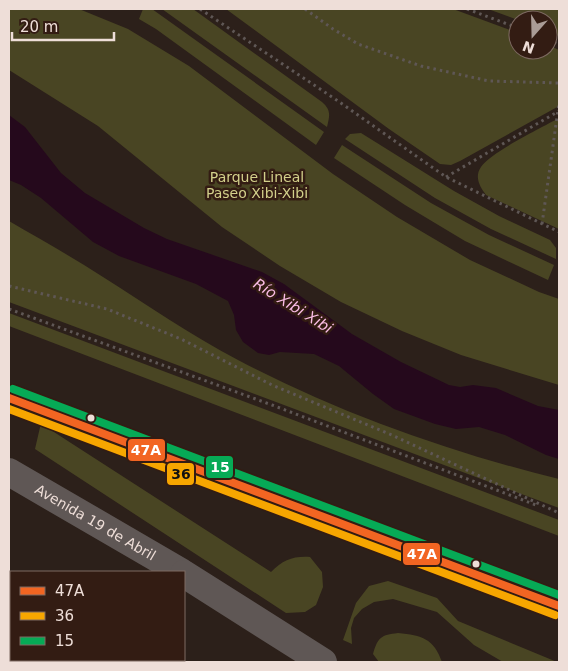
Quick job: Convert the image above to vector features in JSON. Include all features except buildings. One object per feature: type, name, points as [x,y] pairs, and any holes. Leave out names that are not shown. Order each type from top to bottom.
[{"type":"main road","name":"Avenida 19 de Abril","points":[[9,472],[179,571]]},
{"type":"main road","name":"Avenida 19 de Abril","points":[[185,575],[323,662]]},
{"type":"lane","points":[[9,398],[559,606]]},
{"type":"path","points":[[200,9],[338,101],[446,177],[559,232]]},
{"type":"path","points":[[305,9],[358,44],[421,66],[489,81],[559,83]]},
{"type":"path","points":[[467,9],[508,24]]},
{"type":"path","points":[[542,224],[559,103]]},
{"type":"path","points":[[446,177],[559,112]]},
{"type":"path","points":[[9,286],[107,309],[182,339],[272,386],[394,436],[554,511]]},
{"type":"path","points":[[9,309],[559,513]]},
{"type":"green space","name":"Parque Lineal Paseo Xibi-Xibi","points":[[9,9],[79,9],[128,29],[189,66],[333,174],[397,217],[470,260],[539,292],[559,299],[559,385],[461,355],[402,331],[341,302],[280,266],[222,227],[98,126],[9,70]]},
{"type":"green space","name":"Parque Lineal Paseo Xibi-Xibi","points":[[143,9],[152,9],[324,132],[316,145],[156,29],[139,19]]},
{"type":"green space","points":[[162,9],[193,9],[322,102],[329,113],[327,127]]},
{"type":"green space","points":[[226,9],[453,9],[508,29],[508,60],[558,60],[559,50],[559,106],[460,161],[451,165],[440,164],[389,129]]},
{"type":"green space","points":[[488,9],[559,9],[559,36],[558,10],[508,10],[508,16]]},
{"type":"green space","points":[[559,118],[559,229],[486,195],[480,185],[478,174],[486,161],[495,154]]},
{"type":"green space","points":[[361,133],[454,191],[499,216],[550,240],[556,248],[556,259],[491,229],[435,198],[345,139],[350,134]]},
{"type":"green space","name":"Parque Lineal Paseo Xibi-Xibi","points":[[342,145],[431,203],[489,235],[554,265],[548,280],[465,241],[405,205],[334,158]]},
{"type":"green space","points":[[9,221],[80,262],[169,320],[238,360],[276,379],[355,414],[395,429],[477,456],[559,479],[559,508],[9,302]]},
{"type":"green space","points":[[9,313],[559,520],[559,536],[9,326]]},
{"type":"green space","points":[[41,423],[271,572],[280,564],[289,560],[298,557],[310,557],[322,572],[323,587],[316,605],[305,612],[286,613],[35,449]]},
{"type":"green space","points":[[388,581],[437,598],[458,621],[557,662],[503,662],[474,645],[437,612],[393,599],[374,602],[362,609],[354,618],[351,628],[352,644],[343,640],[356,603],[369,586]]},
{"type":"green space","points":[[398,633],[414,635],[431,643],[442,662],[379,662],[373,654],[379,640],[384,636]]},
{"type":"water","name":"Río Xibi Xibi","points":[[9,115],[25,127],[61,173],[85,193],[144,228],[167,239],[262,272],[284,284],[352,334],[401,362],[449,385],[460,387],[473,385],[496,388],[538,406],[559,410],[559,459],[546,455],[505,435],[479,427],[456,429],[435,424],[394,409],[339,366],[314,354],[280,352],[269,355],[258,353],[243,342],[236,330],[234,315],[228,301],[196,284],[119,256],[93,242],[41,198],[21,185],[9,180]]},
{"type":"transit line","name":"15","points":[[13,389],[559,595]]},
{"type":"transit line","name":"47A","points":[[9,398],[559,606]]},
{"type":"transit line","name":"36","points":[[9,409],[555,615]]}]
